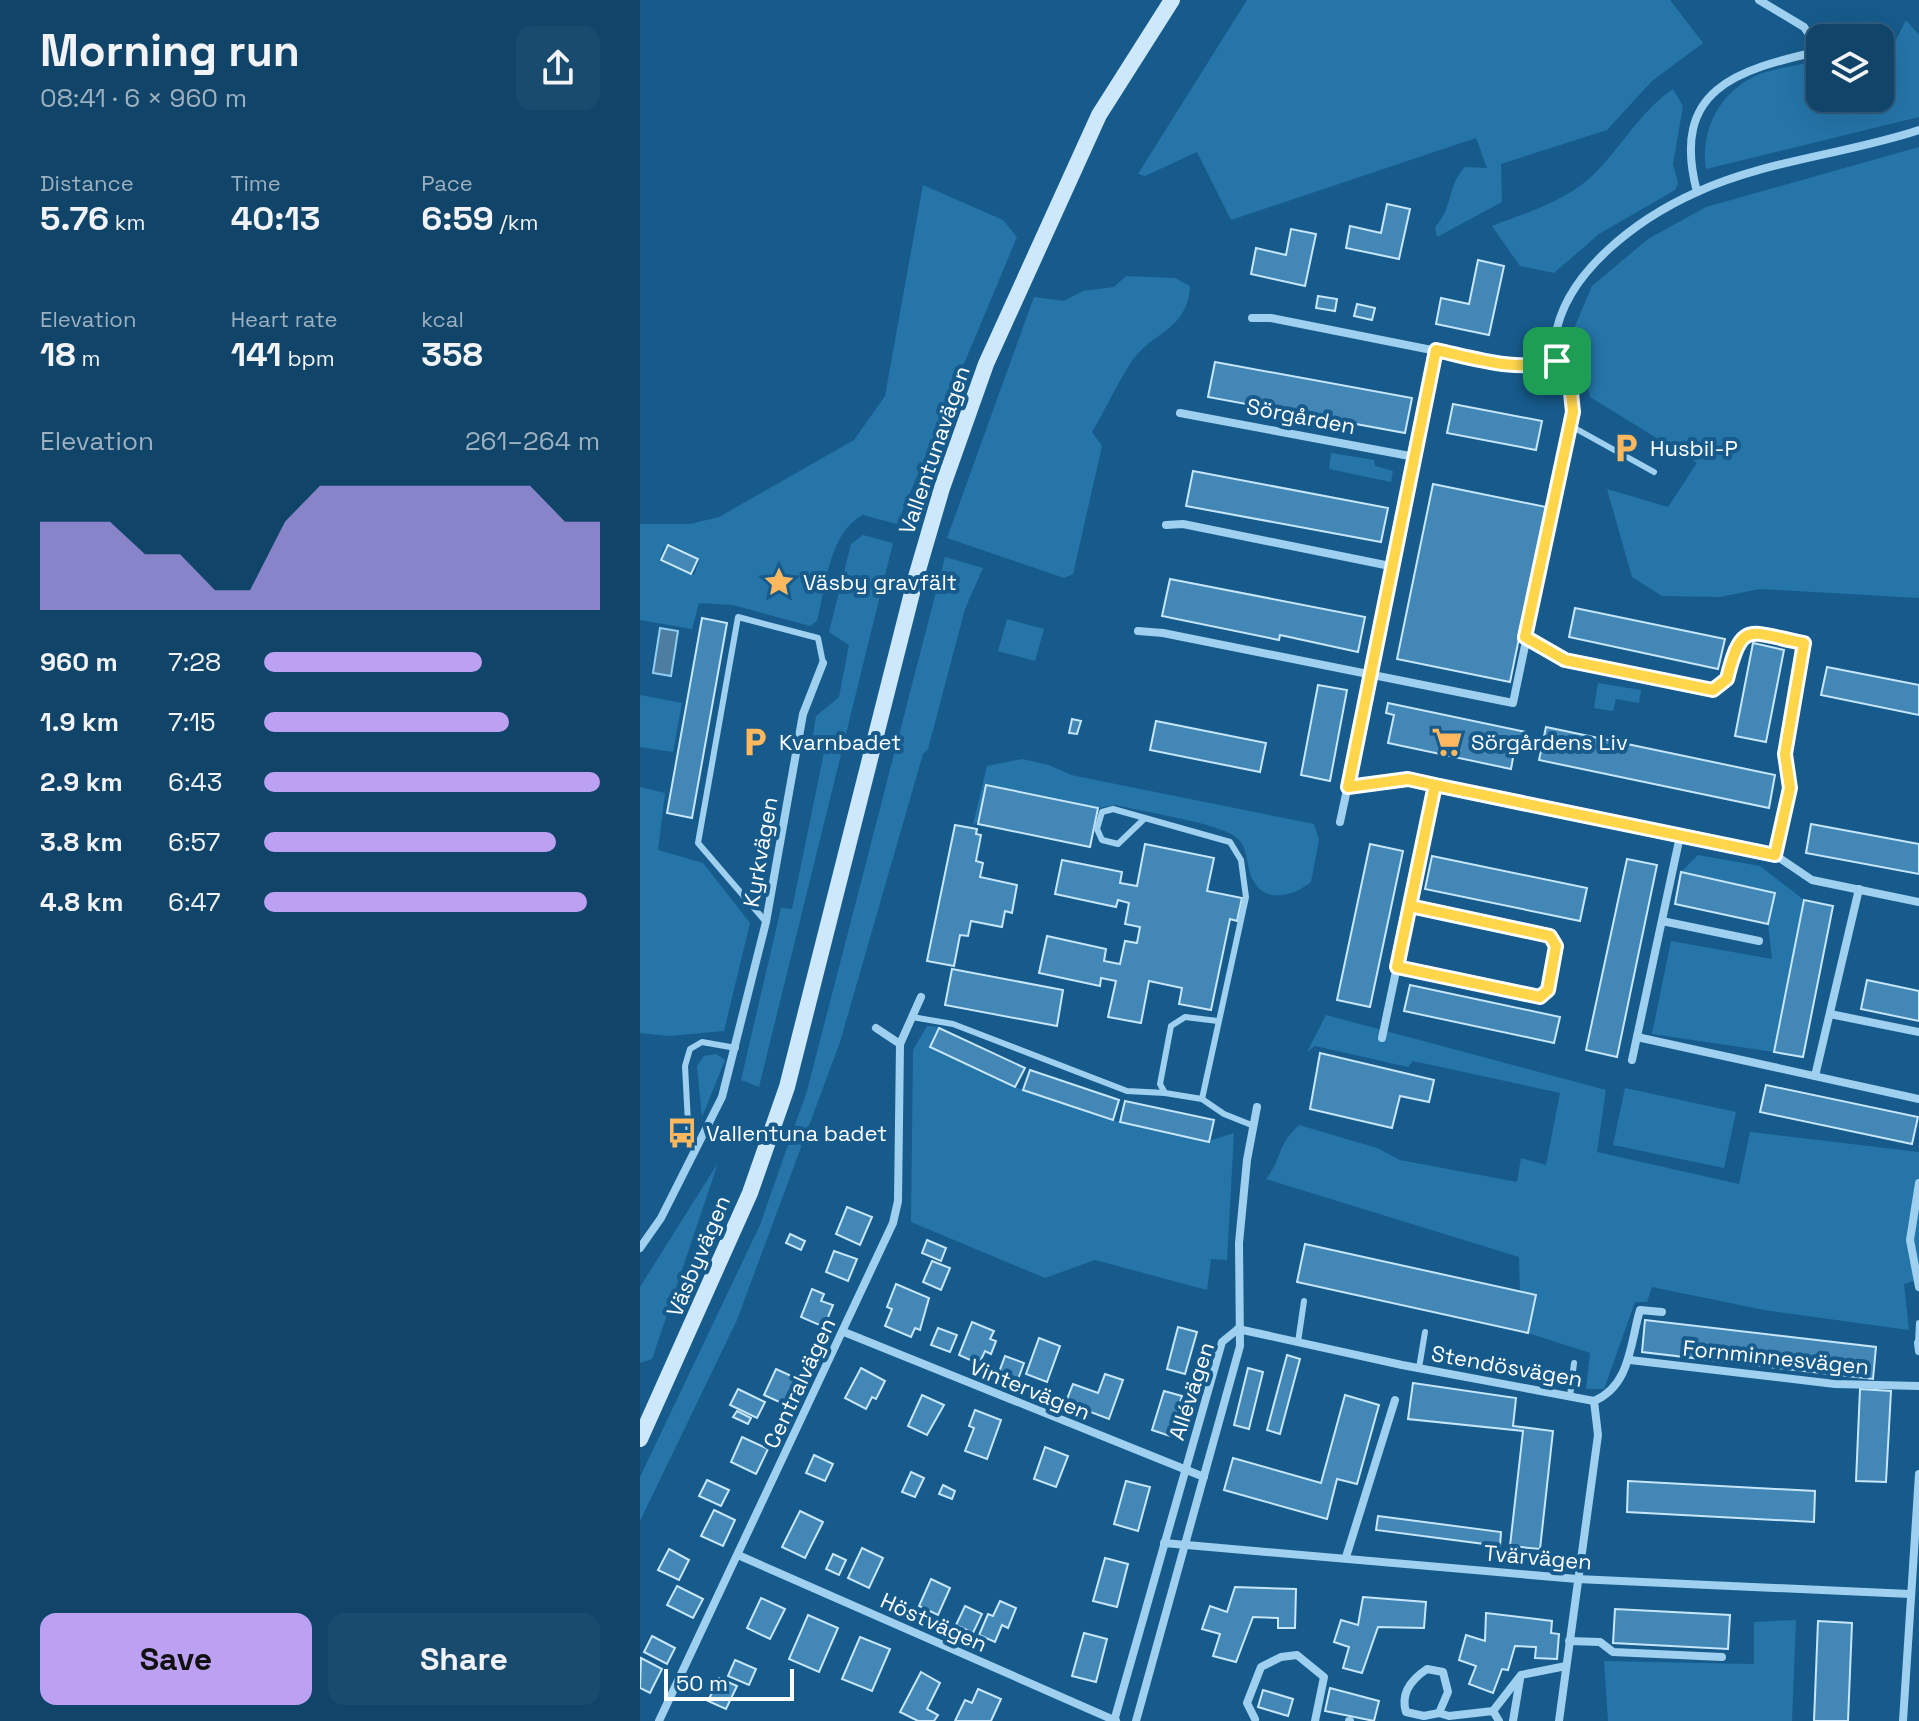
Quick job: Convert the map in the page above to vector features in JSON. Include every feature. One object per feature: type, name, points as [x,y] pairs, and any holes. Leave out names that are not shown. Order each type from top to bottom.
[{"type":"main road","name":"Vallentunavägen","points":[[787,1087],[916,577],[947,474],[986,364],[1099,115],[1172,0]]},
{"type":"main road","name":"Väsbyvägen","points":[[640,1439],[647,1407],[750,1193],[787,1087]]},
{"type":"street","points":[[1759,0],[1806,30]]},
{"type":"street","points":[[1697,192],[1689,161],[1689,139],[1695,115],[1713,91],[1747,71],[1806,55]]},
{"type":"street","points":[[1138,631],[1163,633],[1513,703],[1571,426],[1570,383],[1557,361],[1554,341],[1562,312],[1578,279],[1623,237],[1697,192],[1788,163],[1919,130]]},
{"type":"street","points":[[1252,318],[1271,318],[1512,366],[1535,367],[1557,361]]},
{"type":"street","points":[[1340,822],[1395,567],[1436,350]]},
{"type":"street","name":"Sörgården","points":[[1180,413],[1415,457]]},
{"type":"street","points":[[1166,525],[1183,524],[1395,567]]},
{"type":"street","points":[[1525,637],[1565,660],[1713,690],[1727,679],[1736,643],[1744,636],[1753,634],[1804,643],[1785,754],[1790,788],[1775,855]]},
{"type":"street","name":"Kyrkvägen","points":[[640,1248],[661,1218],[722,1097],[766,922],[803,714],[823,663]]},
{"type":"street","points":[[1348,787],[1408,779],[1775,855],[1812,880],[1919,902]]},
{"type":"street","points":[[1382,1038],[1435,785]]},
{"type":"street","points":[[1632,1060],[1680,836]]},
{"type":"street","points":[[1815,1076],[1859,889]]},
{"type":"street","points":[[1397,967],[1540,997],[1548,990],[1556,946],[1550,936],[1410,906]]},
{"type":"street","points":[[1662,921],[1759,941]]},
{"type":"street","name":"Centralvägen","points":[[659,1721],[893,1223],[898,1201],[900,1044],[921,997]]},
{"type":"street","points":[[1830,1014],[1919,1032]]},
{"type":"street","points":[[876,1028],[900,1044]]},
{"type":"street","points":[[1637,1037],[1919,1099]]},
{"type":"street","points":[[1238,1329],[1239,1243],[1257,1107]]},
{"type":"street","points":[[1919,1183],[1910,1240],[1919,1287]]},
{"type":"street","name":"Fornminnesvägen","points":[[1594,1401],[1609,1394],[1630,1360],[1640,1310],[1662,1312]]},
{"type":"street","name":"Stendösvägen","points":[[1238,1329],[1594,1401],[1598,1435],[1559,1721]]},
{"type":"street","name":"Allévägen","points":[[1115,1721],[1222,1342],[1238,1329]]},
{"type":"street","name":"Allévägen","points":[[1136,1721],[1240,1346],[1238,1329]]},
{"type":"street","name":"Vintervägen","points":[[844,1332],[1204,1477]]},
{"type":"street","points":[[1918,1343],[1919,1351]]},
{"type":"street","name":"Fornminnesvägen","points":[[1630,1360],[1835,1384],[1919,1386]]},
{"type":"street","points":[[1346,1557],[1395,1400]]},
{"type":"street","points":[[1903,1721],[1914,1607],[1910,1594],[1919,1474]]},
{"type":"street","name":"Tvärvägen","points":[[1164,1543],[1577,1579],[1910,1594]]},
{"type":"street","name":"Höstvägen","points":[[738,1555],[1115,1721]]},
{"type":"street","points":[[1569,1641],[1600,1642],[1613,1652],[1722,1657]]},
{"type":"street","points":[[1255,1719],[1247,1703],[1261,1667],[1281,1657],[1297,1655],[1324,1677],[1315,1721]]},
{"type":"street","points":[[1406,1712],[1449,1716],[1493,1711],[1521,1675],[1566,1666]]},
{"type":"street","points":[[1406,1712],[1403,1703],[1412,1679],[1427,1669],[1443,1672],[1448,1692],[1439,1713]]},
{"type":"street","points":[[1513,1721],[1521,1675]]},
{"type":"street","points":[[1493,1711],[1499,1721]]},
{"type":"street","points":[[1398,1721],[1406,1712]]},
{"type":"lane","points":[[1571,426],[1654,472]]},
{"type":"lane","points":[[766,922],[698,843],[738,617],[818,638],[823,663]]},
{"type":"lane","points":[[1144,819],[1118,844],[1102,840],[1097,829],[1102,812],[1113,809],[1230,842],[1241,860],[1246,897],[1202,1099]]},
{"type":"lane","points":[[912,1017],[953,1024],[1127,1091],[1202,1099],[1224,1114],[1254,1126]]},
{"type":"lane","points":[[1165,1093],[1160,1084],[1171,1026],[1185,1017],[1218,1021]]},
{"type":"lane","points":[[698,1146],[689,1142],[685,1066],[690,1049],[702,1042],[736,1048]]},
{"type":"lane","points":[[1298,1342],[1304,1301]]},
{"type":"lane","points":[[1918,1343],[1919,1323]]},
{"type":"lane","points":[[1419,1368],[1425,1332]]},
{"type":"lane","points":[[1570,1396],[1574,1363]]},
{"type":"shaded area","points":[[1247,0],[1670,0],[1703,43],[1652,81],[1607,130],[1501,164],[1502,202],[1437,237],[1435,227],[1445,213],[1459,174],[1465,167],[1487,168],[1476,138],[1231,220],[1197,152],[1145,176],[1138,174]]},
{"type":"shaded area","points":[[1906,20],[1919,35],[1919,117],[1706,169],[1706,139],[1716,112],[1734,90],[1760,74],[1806,63],[1806,112],[1894,112],[1895,42]]},
{"type":"shaded area","points":[[1673,89],[1683,106],[1673,164],[1678,183],[1675,190],[1599,234],[1554,273],[1520,266],[1492,226],[1575,190],[1607,160],[1651,107]]},
{"type":"shaded area","points":[[1919,147],[1919,598],[1760,589],[1720,597],[1662,596],[1632,577],[1607,489],[1668,507],[1697,463],[1590,397],[1573,331],[1592,286],[1648,239],[1706,207]]},
{"type":"shaded area","points":[[923,185],[1003,220],[1017,237],[897,524],[863,515],[852,523],[836,547],[817,621],[810,626],[733,605],[699,603],[692,629],[640,620],[640,524],[690,524],[719,517],[854,440],[885,396]],"holes":[[[671,544],[700,559],[694,575],[659,561],[663,549]]]},
{"type":"shaded area","points":[[1126,276],[1175,278],[1190,286],[1188,301],[1176,321],[1132,361],[1092,432],[1102,446],[1073,574],[1064,578],[947,538],[1034,297],[1064,301],[1083,291],[1114,287]]},
{"type":"shaded area","points":[[1331,453],[1374,460],[1375,466],[1393,471],[1391,482],[1329,469]]},
{"type":"shaded area","points":[[863,535],[893,543],[759,1087],[741,1080],[781,908],[792,909],[827,738],[813,735],[816,716],[839,697],[849,645],[829,632],[851,544]]},
{"type":"shaded area","points":[[945,557],[983,568],[965,609],[928,749],[923,754],[840,1042],[737,1320],[640,1521],[640,1477],[760,1225],[807,1091]]},
{"type":"shaded area","points":[[1007,619],[1044,629],[1035,661],[998,651]]},
{"type":"shaded area","points":[[660,628],[678,631],[671,676],[653,673]]},
{"type":"shaded area","points":[[1598,683],[1641,690],[1639,703],[1616,699],[1613,711],[1594,708]]},
{"type":"shaded area","points":[[640,695],[682,703],[673,752],[640,747]]},
{"type":"shaded area","points":[[1022,759],[1049,765],[1071,775],[1314,824],[1319,840],[1311,882],[1289,894],[1265,893],[1253,880],[1244,848],[1236,837],[1190,821],[1116,805],[1098,808],[986,785],[979,821],[973,825],[987,766]]},
{"type":"shaded area","points":[[640,787],[665,793],[658,850],[703,863],[750,923],[724,1031],[669,1036],[640,1033]]},
{"type":"shaded area","points":[[1698,855],[1760,866],[1804,900],[1774,1052],[1652,1034],[1671,941],[1772,959],[1768,924],[1775,893],[1681,872]]},
{"type":"shaded area","points":[[1326,1015],[1606,1090],[1597,1152],[1739,1184],[1750,1132],[1919,1152],[1919,1279],[1904,1284],[1909,1330],[1764,1310],[1652,1287],[1647,1302],[1635,1302],[1604,1389],[1586,1389],[1590,1353],[1528,1333],[1536,1296],[1520,1292],[1519,1257],[1266,1179],[1286,1140],[1299,1125],[1377,1148],[1400,1160],[1517,1182],[1521,1158],[1546,1165],[1560,1093],[1413,1061],[1408,1067],[1315,1046],[1307,1052]]},
{"type":"shaded area","points":[[927,1026],[940,1027],[931,1048],[1015,1087],[1113,1120],[1209,1141],[1234,1133],[1227,1260],[1211,1259],[1207,1290],[1095,1260],[1045,1278],[911,1222],[913,1050]]},
{"type":"shaded area","points":[[716,1054],[725,1060],[702,1117],[697,1066],[704,1056]]},
{"type":"shaded area","points":[[1625,1088],[1736,1112],[1724,1168],[1613,1145]]},
{"type":"shaded area","points":[[718,1163],[652,1359],[640,1363],[640,1287]]},
{"type":"shaded area","points":[[1796,1620],[1792,1721],[1608,1721],[1604,1661],[1754,1664],[1754,1622]]},
{"type":"building","points":[[1387,204],[1410,209],[1399,259],[1346,248],[1350,226],[1381,233]]},
{"type":"building","points":[[1291,229],[1316,234],[1305,286],[1251,274],[1256,248],[1286,255]]},
{"type":"building","points":[[1478,260],[1504,266],[1489,335],[1436,324],[1441,298],[1469,304]]},
{"type":"building","points":[[1318,296],[1337,299],[1335,311],[1316,308]]},
{"type":"building","points":[[1357,304],[1375,308],[1372,320],[1354,316]]},
{"type":"building","points":[[1215,362],[1412,398],[1405,433],[1208,397]]},
{"type":"building","points":[[1453,404],[1542,421],[1536,450],[1447,433]]},
{"type":"building","points":[[1193,471],[1388,508],[1381,542],[1186,506]]},
{"type":"building","points":[[1433,484],[1546,507],[1510,682],[1397,659]]},
{"type":"building","points":[[668,545],[698,559],[691,574],[661,560]]},
{"type":"building","points":[[1170,579],[1365,617],[1358,652],[1280,635],[1279,640],[1162,616]]},
{"type":"building","points":[[1575,608],[1725,639],[1718,669],[1569,637]]},
{"type":"building","points":[[702,618],[727,623],[692,818],[667,813]]},
{"type":"building","points":[[1753,643],[1784,650],[1766,742],[1735,736]]},
{"type":"building","points":[[1827,667],[1919,685],[1919,715],[1821,695]]},
{"type":"building","points":[[1318,685],[1347,690],[1330,781],[1301,775]]},
{"type":"building","points":[[1388,703],[1526,732],[1523,748],[1515,747],[1511,769],[1388,743],[1394,715],[1386,713]]},
{"type":"building","points":[[1072,719],[1081,721],[1077,734],[1069,733]]},
{"type":"building","points":[[1156,721],[1266,743],[1260,772],[1150,750]]},
{"type":"building","points":[[1546,727],[1775,775],[1769,808],[1539,760]]},
{"type":"building","points":[[986,785],[1098,808],[1090,847],[978,824]]},
{"type":"building","points":[[1811,824],[1919,844],[1919,874],[1806,853]]},
{"type":"building","points":[[955,825],[977,829],[976,834],[981,835],[976,861],[983,863],[980,877],[1017,885],[1012,913],[1005,911],[1002,927],[971,921],[968,936],[960,935],[954,966],[927,961]]},
{"type":"building","points":[[1145,844],[1214,858],[1207,891],[1242,898],[1237,921],[1230,919],[1211,1010],[1179,1004],[1182,988],[1149,981],[1141,1023],[1108,1017],[1116,981],[1101,978],[1100,986],[1039,973],[1047,936],[1106,949],[1104,961],[1120,964],[1125,941],[1137,943],[1140,927],[1125,924],[1129,903],[1118,900],[1116,907],[1055,894],[1062,860],[1122,872],[1120,883],[1137,886]]},
{"type":"building","points":[[1370,844],[1403,851],[1370,1007],[1337,1000]]},
{"type":"building","points":[[1432,856],[1587,888],[1580,921],[1425,889]]},
{"type":"building","points":[[1627,859],[1657,865],[1617,1057],[1586,1050]]},
{"type":"building","points":[[1681,872],[1775,893],[1768,924],[1675,904]]},
{"type":"building","points":[[1804,900],[1833,906],[1803,1057],[1774,1052]]},
{"type":"building","points":[[952,969],[1063,990],[1057,1026],[945,1005]]},
{"type":"building","points":[[1867,980],[1919,991],[1919,1021],[1861,1009]]},
{"type":"building","points":[[1410,985],[1560,1017],[1554,1043],[1404,1011]]},
{"type":"building","points":[[939,1028],[1025,1068],[1015,1087],[930,1047]]},
{"type":"building","points":[[1320,1053],[1434,1080],[1429,1102],[1400,1096],[1392,1128],[1310,1109]]},
{"type":"building","points":[[1030,1070],[1119,1100],[1113,1120],[1023,1090]]},
{"type":"building","points":[[1766,1085],[1918,1117],[1912,1144],[1760,1112]]},
{"type":"building","points":[[1125,1101],[1214,1120],[1209,1142],[1120,1122]]},
{"type":"building","points":[[847,1207],[872,1217],[860,1245],[836,1234]]},
{"type":"building","points":[[790,1234],[805,1241],[801,1250],[786,1243]]},
{"type":"building","points":[[927,1240],[946,1248],[941,1261],[922,1253]]},
{"type":"building","points":[[1305,1244],[1536,1295],[1528,1333],[1297,1282]]},
{"type":"building","points":[[834,1251],[857,1259],[848,1281],[826,1272]]},
{"type":"building","points":[[932,1261],[950,1268],[941,1290],[923,1282]]},
{"type":"building","points":[[896,1284],[929,1298],[920,1330],[915,1328],[911,1337],[885,1326],[892,1309],[887,1307]]},
{"type":"building","points":[[812,1289],[824,1294],[821,1301],[833,1305],[824,1327],[801,1317]]},
{"type":"building","points":[[1645,1320],[1876,1347],[1873,1379],[1642,1352]]},
{"type":"building","points":[[972,1322],[994,1331],[990,1339],[996,1341],[991,1354],[985,1351],[979,1364],[959,1355]]},
{"type":"building","points":[[1178,1327],[1197,1332],[1185,1374],[1167,1369]]},
{"type":"building","points":[[938,1328],[957,1335],[950,1352],[931,1345]]},
{"type":"building","points":[[1039,1338],[1060,1346],[1047,1382],[1026,1374]]},
{"type":"building","points":[[1287,1355],[1300,1359],[1280,1434],[1267,1430]]},
{"type":"building","points":[[1005,1356],[1024,1363],[1017,1382],[998,1375]]},
{"type":"building","points":[[861,1368],[885,1381],[876,1399],[872,1397],[866,1409],[845,1398]]},
{"type":"building","points":[[1248,1368],[1263,1372],[1249,1429],[1234,1425]]},
{"type":"building","points":[[776,1369],[798,1379],[786,1405],[764,1395]]},
{"type":"building","points":[[1105,1374],[1123,1380],[1109,1419],[1077,1407],[1078,1403],[1067,1399],[1073,1384],[1098,1393]]},
{"type":"building","points":[[1413,1383],[1516,1398],[1513,1426],[1553,1431],[1540,1549],[1510,1546],[1523,1431],[1408,1419]]},
{"type":"building","points":[[738,1389],[765,1402],[757,1418],[730,1405]]},
{"type":"building","points":[[1860,1389],[1891,1391],[1886,1482],[1856,1481]]},
{"type":"building","points":[[1164,1391],[1182,1396],[1170,1436],[1152,1430]]},
{"type":"building","points":[[922,1395],[944,1405],[927,1435],[908,1426]]},
{"type":"building","points":[[1345,1395],[1379,1405],[1357,1484],[1337,1479],[1327,1519],[1224,1490],[1233,1458],[1321,1483]]},
{"type":"building","points":[[975,1410],[1001,1420],[987,1459],[965,1451],[974,1428],[969,1426]]},
{"type":"building","points":[[737,1411],[751,1418],[748,1424],[733,1417]]},
{"type":"building","points":[[742,1437],[768,1449],[756,1474],[731,1462]]},
{"type":"building","points":[[1045,1447],[1068,1456],[1056,1487],[1034,1479]]},
{"type":"building","points":[[814,1455],[833,1464],[825,1481],[806,1473]]},
{"type":"building","points":[[911,1472],[924,1478],[915,1497],[902,1492]]},
{"type":"building","points":[[707,1480],[729,1490],[721,1506],[699,1496]]},
{"type":"building","points":[[1126,1481],[1150,1487],[1138,1531],[1114,1524]]},
{"type":"building","points":[[1628,1481],[1815,1491],[1814,1522],[1627,1512]]},
{"type":"building","points":[[943,1485],[955,1491],[952,1499],[939,1494]]},
{"type":"building","points":[[714,1510],[735,1520],[723,1546],[701,1536]]},
{"type":"building","points":[[800,1511],[823,1522],[805,1558],[782,1547]]},
{"type":"building","points":[[1378,1516],[1501,1532],[1500,1546],[1376,1530]]},
{"type":"building","points":[[862,1548],[883,1558],[869,1588],[848,1578]]},
{"type":"building","points":[[669,1549],[689,1560],[679,1580],[658,1570]]},
{"type":"building","points":[[833,1554],[846,1560],[839,1575],[826,1569]]},
{"type":"building","points":[[1105,1558],[1128,1564],[1117,1607],[1093,1601]]},
{"type":"building","points":[[931,1579],[950,1588],[938,1615],[919,1606]]},
{"type":"building","points":[[677,1586],[703,1599],[693,1618],[667,1605]]},
{"type":"building","points":[[1235,1587],[1296,1589],[1295,1628],[1278,1628],[1278,1618],[1253,1617],[1236,1662],[1213,1656],[1220,1634],[1202,1629],[1210,1606],[1227,1612]]},
{"type":"building","points":[[1363,1597],[1426,1602],[1424,1628],[1378,1627],[1362,1673],[1343,1668],[1349,1647],[1334,1642],[1341,1620],[1358,1625]]},
{"type":"building","points":[[761,1598],[785,1609],[770,1639],[747,1628]]},
{"type":"building","points":[[1000,1601],[1016,1608],[1008,1628],[1002,1625],[995,1642],[979,1635],[988,1614],[993,1616]]},
{"type":"building","points":[[965,1606],[982,1614],[973,1633],[956,1625]]},
{"type":"building","points":[[1615,1609],[1730,1615],[1728,1649],[1613,1643]]},
{"type":"building","points":[[1486,1613],[1552,1621],[1551,1633],[1559,1634],[1557,1659],[1535,1658],[1536,1647],[1515,1646],[1508,1670],[1502,1669],[1493,1693],[1469,1684],[1476,1666],[1459,1660],[1466,1635],[1485,1641]]},
{"type":"building","points":[[808,1615],[838,1628],[819,1672],[789,1659]]},
{"type":"building","points":[[1818,1621],[1852,1623],[1848,1721],[1814,1721]]},
{"type":"building","points":[[1084,1633],[1107,1639],[1096,1682],[1072,1676]]},
{"type":"building","points":[[652,1636],[675,1648],[667,1664],[644,1652]]},
{"type":"building","points":[[860,1637],[890,1649],[872,1691],[842,1679]]},
{"type":"building","points":[[641,1658],[662,1669],[650,1693],[640,1688]]},
{"type":"building","points":[[735,1660],[756,1669],[749,1685],[728,1676]]},
{"type":"building","points":[[921,1672],[940,1683],[927,1709],[938,1715],[934,1721],[918,1721],[900,1712]]},
{"type":"building","points":[[719,1678],[737,1686],[726,1709],[708,1701]]},
{"type":"building","points":[[1330,1688],[1379,1701],[1374,1721],[1325,1711]]},
{"type":"building","points":[[978,1689],[1001,1699],[991,1721],[955,1721],[965,1700],[972,1703]]},
{"type":"building","points":[[1263,1690],[1293,1699],[1288,1716],[1258,1707]]},
{"type":"place","name":"Husbil-P","points":[[1626,448]]},
{"type":"place","name":"Väsby gravfält","points":[[779,582]]},
{"type":"place","name":"Kvarnbadet","points":[[755,742]]},
{"type":"place","name":"Sörgårdens Liv","points":[[1447,742]]},
{"type":"place","name":"Vallentuna badet","points":[[682,1133]]},
{"type":"route","points":[[1557,361],[1535,367],[1512,366],[1436,350],[1395,567],[1348,787],[1408,779],[1435,785],[1410,906],[1550,936],[1556,946],[1548,990],[1540,997],[1397,967],[1435,785],[1775,855],[1790,788],[1790,771],[1785,754],[1804,643],[1753,634],[1744,636],[1736,643],[1724,685],[1713,690],[1565,660],[1525,637],[1573,412],[1570,383],[1557,361]]}]
